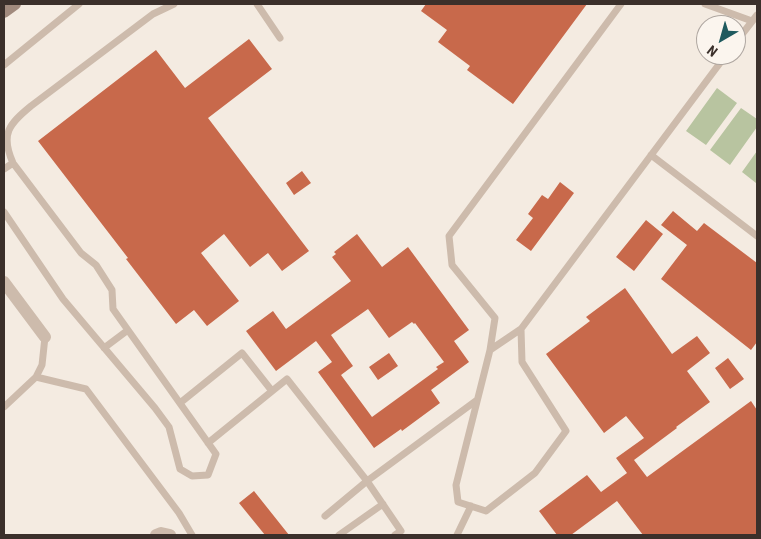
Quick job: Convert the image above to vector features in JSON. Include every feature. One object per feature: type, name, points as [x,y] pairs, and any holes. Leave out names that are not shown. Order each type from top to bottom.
[{"type":"main road","points":[[4,12],[15,4]]},
{"type":"street","points":[[4,282],[45,337]]},
{"type":"street","points":[[156,535],[161,533],[170,535]]},
{"type":"lane","points":[[4,65],[79,4]]},
{"type":"lane","points":[[4,212],[63,299],[169,427],[180,469],[192,476],[208,475],[216,454],[113,309],[112,290],[96,265],[81,253],[13,163],[6,151],[4,139],[13,121],[153,14],[174,4]]},
{"type":"lane","points":[[256,4],[280,38]]},
{"type":"lane","points":[[521,329],[522,362],[566,431],[535,473],[486,511],[458,502],[456,485],[490,350],[495,318],[452,265],[449,236],[621,4]]},
{"type":"lane","points":[[705,4],[752,21]]},
{"type":"lane","points":[[746,29],[757,15]]},
{"type":"lane","points":[[490,350],[521,329],[719,65]]},
{"type":"lane","points":[[651,156],[757,236]]},
{"type":"lane","points":[[4,169],[13,163]]},
{"type":"lane","points":[[104,348],[128,330]]},
{"type":"lane","points":[[4,407],[36,378],[42,365],[45,337]]},
{"type":"lane","points":[[180,404],[242,352],[272,391]]},
{"type":"lane","points":[[36,378],[86,389],[179,512],[192,535]]},
{"type":"lane","points":[[208,443],[287,378],[383,504],[401,531],[394,535]]},
{"type":"lane","points":[[325,516],[367,481],[478,400]]},
{"type":"lane","points":[[339,535],[383,504]]},
{"type":"lane","points":[[457,535],[471,506]]},
{"type":"green space","points":[[717,88],[737,103],[706,145],[686,131]]},
{"type":"green space","points":[[741,108],[757,119],[757,127],[730,165],[710,150]]},
{"type":"green space","points":[[757,151],[757,181],[756,183],[742,172]]},
{"type":"building","points":[[426,4],[587,4],[513,104],[467,70],[470,66],[438,42],[447,30],[421,11]]},
{"type":"building","points":[[249,39],[272,69],[208,118],[309,251],[282,271],[268,253],[250,267],[224,234],[201,253],[239,301],[207,326],[194,310],[176,324],[38,141],[156,50],[185,88]]},
{"type":"building","points":[[302,171],[311,183],[294,195],[286,183]]},
{"type":"building","points":[[560,182],[574,193],[531,251],[516,240],[533,218],[528,214],[542,195],[548,199]]},
{"type":"building","points":[[673,211],[697,231],[704,223],[757,263],[757,342],[751,350],[661,279],[687,245],[661,225]]},
{"type":"building","points":[[646,220],[663,234],[634,271],[616,257]]},
{"type":"building","points":[[357,234],[382,267],[408,247],[469,330],[454,341],[469,362],[431,390],[440,403],[402,431],[401,429],[374,448],[318,372],[332,362],[316,341],[276,371],[246,331],[273,311],[286,329],[351,281],[332,257],[336,254],[334,252]],"holes":[[[368,309],[389,338],[412,322],[415,323],[444,362],[436,367],[438,369],[372,417],[341,375],[353,366],[331,335]]]},
{"type":"building","points":[[625,288],[672,354],[697,336],[710,353],[687,371],[710,402],[634,460],[647,477],[751,401],[757,410],[757,535],[643,535],[617,501],[571,535],[557,535],[539,511],[587,475],[601,492],[627,473],[616,458],[644,438],[626,416],[604,433],[546,354],[590,321],[586,317]]},
{"type":"building","points":[[389,353],[398,366],[378,380],[369,367]]},
{"type":"building","points":[[728,358],[744,379],[730,389],[715,368]]},
{"type":"building","points":[[254,491],[289,535],[265,535],[239,503]]}]
